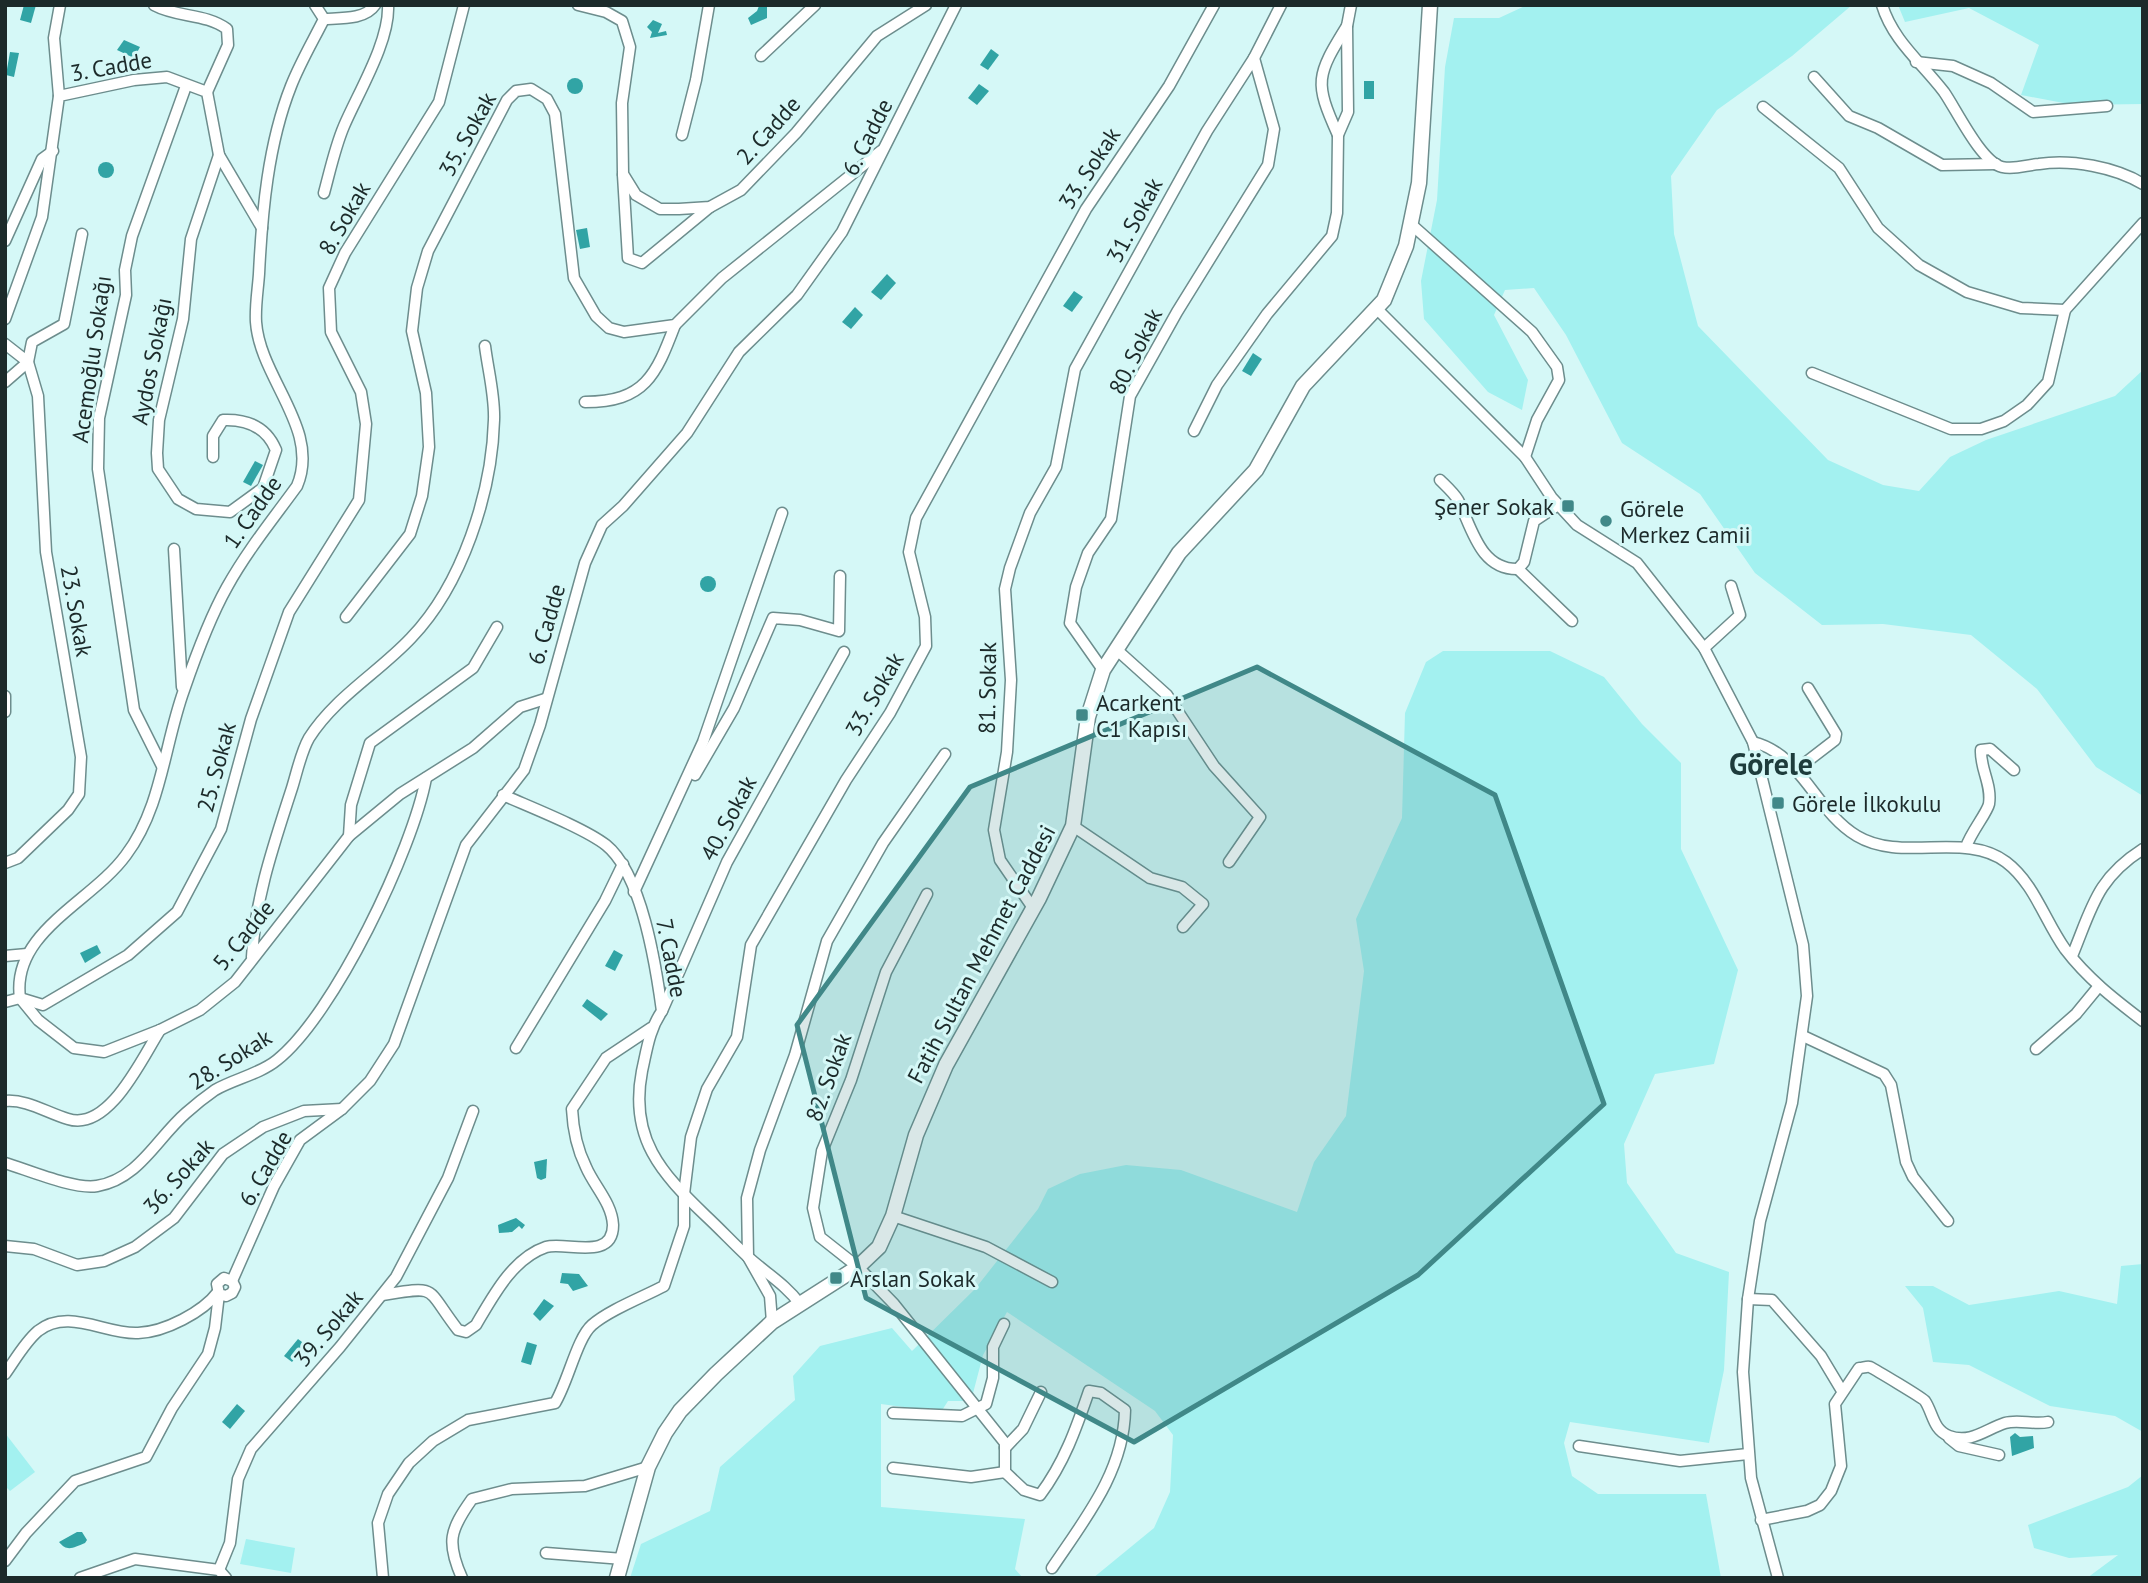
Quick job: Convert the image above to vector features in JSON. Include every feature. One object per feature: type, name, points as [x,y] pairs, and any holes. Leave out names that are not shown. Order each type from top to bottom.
[{"type":"main road","name":"Fatih Sultan Mehmet Caddesi","points":[[617,1578],[649,1467],[665,1433],[680,1411],[772,1322],[858,1267],[879,1247],[893,1216],[916,1135],[931,1100],[962,1034],[1033,908],[1073,827],[1088,717],[1103,670],[1179,553],[1256,470],[1303,386],[1378,310],[1392,283],[1412,225],[1419,183],[1430,5]]},
{"type":"street","points":[[59,96],[54,37],[60,5]]},
{"type":"street","points":[[154,5],[170,13],[213,19],[227,29],[228,45],[206,92],[219,155],[261,228]]},
{"type":"street","points":[[315,5],[324,19],[351,18],[372,10],[375,5]]},
{"type":"street","points":[[324,193],[343,128],[382,39],[389,15],[388,5]]},
{"type":"street","name":"8. Sokak","points":[[365,461],[366,424],[361,392],[331,332],[329,288],[345,253],[439,102],[464,5]]},
{"type":"street","points":[[578,5],[606,12],[622,21],[630,47],[622,103],[628,258],[642,263],[710,207]]},
{"type":"street","points":[[682,135],[696,80],[709,5]]},
{"type":"street","points":[[761,56],[815,5]]},
{"type":"street","name":"2. Cadde","points":[[623,174],[636,195],[660,209],[710,207],[741,190],[796,133],[877,36],[926,5]]},
{"type":"street","name":"6. Cadde","points":[[232,1281],[274,1186],[300,1140],[342,1109],[370,1081],[394,1044],[466,845],[524,770],[540,725],[545,699],[585,563],[602,525],[623,506],[687,433],[739,352],[797,295],[842,232],[956,5]]},
{"type":"street","name":"33. Sokak","points":[[383,1578],[378,1523],[388,1494],[409,1462],[433,1441],[468,1420],[555,1403],[567,1384],[576,1353],[591,1325],[664,1286],[684,1226],[684,1194],[691,1137],[707,1089],[737,1037],[751,945],[846,780],[890,713],[926,646],[925,617],[909,552],[916,518],[1086,209],[1169,86],[1214,5]]},
{"type":"street","name":"31. Sokak","points":[[1056,467],[1075,369],[1207,131],[1254,58],[1281,5]]},
{"type":"street","points":[[1194,431],[1217,385],[1259,324],[1332,236],[1337,213],[1338,135],[1348,112],[1347,26],[1350,5]]},
{"type":"street","points":[[1882,5],[1885,17],[1916,62],[1942,90],[1984,154],[1996,164]]},
{"type":"street","name":"1. Cadde","points":[[19,998],[17,981],[30,947],[125,857],[150,816],[182,694],[208,625],[227,587],[297,486],[303,472],[303,439],[275,382],[256,323],[261,228],[278,127],[291,85],[324,19]]},
{"type":"street","points":[[1338,135],[1321,96],[1321,76],[1347,26]]},
{"type":"street","name":"80. Sokak","points":[[1103,670],[1070,623],[1076,587],[1088,553],[1111,519],[1130,396],[1177,312],[1268,165],[1274,129],[1254,58]]},
{"type":"street","points":[[1916,62],[1953,66],[1978,77],[2033,112],[2107,106]]},
{"type":"street","name":"3. Cadde","points":[[5,319],[42,217],[59,96],[134,80],[167,77],[206,92]]},
{"type":"street","points":[[1814,77],[1849,116],[1878,128],[1942,165],[1996,164],[2016,169],[2041,163],[2102,168],[2143,184]]},
{"type":"street","name":"Acemoğlu Sokağı","points":[[162,766],[134,710],[98,469],[99,418],[126,295],[125,270],[132,236],[186,86]]},
{"type":"street","name":"35. Sokak","points":[[346,617],[410,534],[422,496],[429,447],[426,393],[412,331],[417,288],[428,251],[507,100],[516,91],[531,89],[547,99],[555,114],[574,278],[596,316],[609,328],[625,332],[675,325]]},
{"type":"street","points":[[1763,107],[1839,168],[1878,228],[1919,265],[1967,292],[2021,308],[2065,310]]},
{"type":"street","points":[[585,402],[615,402],[637,389],[658,368],[675,325],[722,278],[886,147]]},
{"type":"street","points":[[5,241],[42,159],[53,151]]},
{"type":"street","name":"Aydos Sokağı","points":[[213,457],[213,436],[223,420],[244,419],[261,429],[276,450],[263,488],[230,512],[196,509],[178,499],[158,469],[159,420],[183,319],[191,239],[219,155]]},
{"type":"street","points":[[1812,373],[1951,429],[1981,429],[2004,421],[2027,405],[2048,382],[2065,310],[2143,223]]},
{"type":"street","points":[[1412,225],[1532,332],[1557,367],[1559,380],[1536,420],[1525,457]]},
{"type":"street","points":[[5,382],[28,362],[32,342],[64,324],[82,234]]},
{"type":"street","points":[[1378,310],[1525,457],[1558,505],[1577,525],[1637,563],[1703,648],[1753,742],[1802,945],[1807,996],[1791,1103],[1760,1222],[1748,1299],[1743,1373],[1748,1454],[1760,1520],[1778,1578]]},
{"type":"street","points":[[5,344],[28,362]]},
{"type":"street","points":[[252,957],[254,919],[265,873],[308,740],[331,710],[412,638],[448,589],[481,508],[494,419],[485,346]]},
{"type":"street","name":"23. Sokak","points":[[5,863],[18,858],[68,810],[79,794],[81,757],[46,552],[38,396],[28,362]]},
{"type":"street","name":"25. Sokak","points":[[5,1002],[19,998],[43,1005],[128,955],[177,912],[221,829],[250,719],[289,612],[359,500],[365,461]]},
{"type":"street","name":"81. Sokak","points":[[1033,908],[1000,860],[994,830],[1007,752],[1011,680],[1004,589],[1030,513],[1056,467]]},
{"type":"street","points":[[1440,480],[1457,498],[1471,534],[1492,561],[1506,570],[1518,569],[1524,562],[1534,521],[1558,505]]},
{"type":"street","points":[[634,892],[671,817],[703,742],[782,513]]},
{"type":"street","points":[[174,549],[182,694]]},
{"type":"street","points":[[1518,569],[1572,621]]},
{"type":"street","points":[[671,817],[734,708],[773,618],[800,620],[839,631],[840,576]]},
{"type":"street","points":[[1703,648],[1740,615],[1731,586]]},
{"type":"street","points":[[349,836],[351,805],[370,743],[473,667],[497,627]]},
{"type":"street","points":[[1117,650],[1167,695],[1214,766],[1260,817],[1229,862]]},
{"type":"street","name":"40. Sokak","points":[[662,1011],[727,862],[844,652]]},
{"type":"street","points":[[1796,770],[1835,740],[1836,734],[1808,688]]},
{"type":"street","points":[[5,696],[5,712]]},
{"type":"street","name":"5. Cadde","points":[[19,998],[38,1020],[74,1048],[104,1052],[160,1030],[200,1010],[235,982],[349,836],[400,794],[473,748],[520,707],[545,699]]},
{"type":"street","points":[[1753,742],[1781,752],[1841,823],[1869,842],[1886,846],[1948,850],[1978,848],[2006,862],[2020,876],[2072,957],[2099,986],[2143,1021]]},
{"type":"street","points":[[1966,847],[1975,824],[1987,811],[1990,801],[1981,750],[1990,749],[2014,770]]},
{"type":"street","points":[[772,1322],[770,1296],[748,1257],[747,1198],[760,1150],[806,1022],[827,941],[883,843],[945,754]]},
{"type":"street","name":"28. Sokak","points":[[5,1163],[75,1184],[97,1186],[135,1169],[184,1115],[215,1090],[276,1061],[308,1028],[379,905],[420,810],[426,778]]},
{"type":"street","name":"7. Cadde","points":[[503,794],[603,843],[622,864],[634,892],[656,966],[662,1011],[651,1028],[640,1081],[639,1111],[645,1138],[655,1163],[748,1257],[787,1287],[800,1304]]},
{"type":"street","points":[[1073,827],[1150,878],[1182,887],[1203,904],[1183,927]]},
{"type":"street","points":[[2072,957],[2097,892],[2118,865],[2143,849]]},
{"type":"street","points":[[516,1048],[605,901],[622,864]]},
{"type":"street","name":"82. Sokak","points":[[927,894],[886,972],[851,1080],[822,1151],[813,1208],[820,1237],[858,1267],[894,1304],[1004,1443],[1005,1448]]},
{"type":"street","points":[[5,956],[27,954]]},
{"type":"street","points":[[2036,1049],[2076,1014],[2099,986]]},
{"type":"street","name":"39. Sokak","points":[[222,1574],[230,1543],[238,1479],[251,1449],[383,1294],[420,1288],[430,1292],[457,1329],[466,1332],[476,1325],[519,1262],[548,1246],[593,1248],[610,1236],[613,1226],[609,1208],[580,1152],[572,1110],[607,1058],[651,1028]]},
{"type":"street","points":[[5,1101],[17,1100],[72,1121],[99,1117],[117,1097],[160,1030]]},
{"type":"street","points":[[1803,1036],[1884,1074],[1891,1085],[1906,1162],[1913,1177],[1948,1222]]},
{"type":"street","name":"36. Sokak","points":[[5,1245],[34,1250],[77,1265],[104,1261],[135,1247],[174,1219],[223,1154],[263,1127],[304,1111],[342,1109]]},
{"type":"street","points":[[383,1294],[396,1277],[449,1178],[473,1111]]},
{"type":"street","points":[[893,1216],[986,1247],[1052,1282]]},
{"type":"street","points":[[5,1561],[26,1533],[75,1481],[146,1457],[208,1354],[215,1328],[219,1281],[224,1278],[232,1281],[232,1293],[215,1328]]},
{"type":"street","points":[[219,1293],[226,1296],[232,1293]]},
{"type":"street","points":[[5,1374],[39,1330],[62,1321],[138,1333],[176,1322],[206,1307],[219,1293]]},
{"type":"street","points":[[1748,1299],[1772,1300],[1821,1356],[1842,1391]]},
{"type":"street","points":[[893,1413],[962,1416],[986,1404],[993,1378],[993,1347],[1004,1324]]},
{"type":"street","points":[[1760,1520],[1807,1511],[1820,1505],[1831,1492],[1841,1466],[1835,1404],[1859,1368],[1871,1367],[1925,1401],[1937,1426],[1959,1446],[1999,1455]]},
{"type":"street","points":[[1041,1392],[1023,1429],[1005,1448],[1005,1472],[1024,1490],[1040,1495],[1066,1457],[1089,1391],[1101,1393],[1125,1410],[1125,1433],[1102,1495],[1052,1568]]},
{"type":"street","points":[[1947,1436],[1966,1438],[1986,1434],[2006,1423],[2048,1422]]},
{"type":"street","points":[[1580,1446],[1680,1461],[1748,1454]]},
{"type":"street","points":[[462,1578],[450,1543],[456,1521],[472,1499],[512,1489],[585,1486],[649,1467]]},
{"type":"street","points":[[893,1468],[971,1477],[1005,1472]]},
{"type":"street","points":[[546,1553],[623,1559]]},
{"type":"street","points":[[80,1578],[135,1559],[222,1574]]},
{"type":"highlighted area","points":[[1257,667],[1495,795],[1604,1104],[1418,1275],[1134,1442],[866,1298],[797,1025],[970,787]]},
{"type":"shaded area","points":[[24,5],[36,5],[31,23],[20,20]]},
{"type":"shaded area","points":[[1527,5],[1852,5],[1792,56],[1717,110],[1671,176],[1674,234],[1698,326],[1828,460],[1883,485],[1919,491],[1950,457],[1986,440],[2115,396],[2143,370],[2143,796],[2096,767],[2037,689],[1971,635],[1883,624],[1822,625],[1755,573],[1700,494],[1622,443],[1566,335],[1534,288],[1505,290],[1494,315],[1528,380],[1522,410],[1488,392],[1424,319],[1421,281],[1437,200],[1445,67],[1454,18],[1499,18]]},
{"type":"shaded area","points":[[1898,5],[2143,5],[2143,104],[2074,105],[2021,95],[2039,45],[1969,8],[1905,22]]},
{"type":"shaded area","points":[[759,6],[767,7],[767,18],[751,25],[748,18]]},
{"type":"shaded area","points":[[653,20],[662,24],[658,33],[666,31],[667,35],[650,38],[652,32],[647,27]]},
{"type":"shaded area","points":[[124,40],[140,47],[134,58],[117,50]]},
{"type":"shaded area","points":[[991,49],[999,55],[988,70],[980,65]]},
{"type":"shaded area","points":[[10,52],[19,53],[14,77],[6,75]]},
{"type":"shaded area","points":[[575,78],[581,80],[581,92],[575,94],[569,92],[567,86],[569,80]]},
{"type":"shaded area","points":[[1364,81],[1374,81],[1374,99],[1364,99]]},
{"type":"shaded area","points":[[979,84],[989,91],[977,105],[968,98]]},
{"type":"shaded area","points":[[106,162],[114,170],[106,178],[98,170]]},
{"type":"shaded area","points":[[587,228],[590,247],[580,249],[576,230]]},
{"type":"shaded area","points":[[887,274],[896,283],[881,300],[871,292]]},
{"type":"shaded area","points":[[1074,291],[1083,297],[1072,312],[1063,306]]},
{"type":"shaded area","points":[[855,307],[863,315],[851,329],[842,322]]},
{"type":"shaded area","points":[[1253,353],[1262,359],[1251,376],[1242,371]]},
{"type":"shaded area","points":[[255,461],[263,465],[251,486],[243,482]]},
{"type":"shaded area","points":[[708,576],[716,584],[708,592],[700,584]]},
{"type":"shaded area","points":[[1443,651],[1550,651],[1604,677],[1642,724],[1681,763],[1681,849],[1738,970],[1714,1064],[1655,1074],[1624,1144],[1627,1183],[1676,1253],[1729,1272],[1724,1370],[1709,1443],[1570,1422],[1564,1443],[1572,1476],[1598,1494],[1706,1494],[1721,1578],[1093,1578],[1154,1528],[1170,1492],[1173,1435],[1155,1411],[1007,1312],[983,1355],[971,1401],[948,1401],[941,1412],[881,1404],[881,1507],[1025,1519],[1015,1569],[1023,1578],[630,1578],[641,1544],[710,1511],[720,1467],[795,1400],[793,1376],[820,1346],[892,1328],[912,1351],[975,1289],[1038,1209],[1048,1189],[1080,1174],[1126,1165],[1181,1170],[1297,1212],[1314,1162],[1346,1116],[1364,971],[1356,919],[1402,818],[1405,713],[1426,662]]},
{"type":"shaded area","points":[[97,945],[101,953],[85,963],[80,953]]},
{"type":"shaded area","points":[[614,950],[623,955],[615,971],[605,966]]},
{"type":"shaded area","points":[[587,999],[608,1014],[601,1021],[582,1006]]},
{"type":"shaded area","points":[[547,1159],[546,1178],[541,1180],[537,1178],[534,1162]]},
{"type":"shaded area","points":[[516,1218],[525,1225],[522,1229],[519,1226],[512,1232],[499,1233],[498,1225]]},
{"type":"shaded area","points":[[2143,1264],[2143,1432],[2115,1416],[2050,1406],[1969,1365],[1933,1362],[1923,1308],[1905,1286],[1933,1286],[1969,1305],[2059,1291],[2117,1304],[2121,1266]]},
{"type":"shaded area","points":[[562,1273],[579,1274],[588,1286],[573,1291],[568,1284],[560,1283]]},
{"type":"shaded area","points":[[544,1299],[554,1306],[540,1321],[533,1314]]},
{"type":"shaded area","points":[[298,1339],[306,1345],[292,1362],[284,1356]]},
{"type":"shaded area","points":[[527,1342],[537,1345],[531,1365],[521,1362]]},
{"type":"shaded area","points":[[237,1404],[245,1411],[230,1429],[222,1422]]},
{"type":"shaded area","points":[[5,1433],[35,1472],[10,1491],[5,1486]]},
{"type":"shaded area","points":[[2015,1433],[2020,1437],[2033,1436],[2034,1448],[2012,1456],[2010,1437]]},
{"type":"shaded area","points":[[2143,1475],[2143,1578],[2087,1578],[2118,1555],[2069,1558],[2034,1548],[2028,1525],[2128,1487]]},
{"type":"shaded area","points":[[82,1532],[87,1540],[85,1543],[68,1548],[59,1542]]},
{"type":"shaded area","points":[[246,1539],[295,1548],[291,1573],[240,1564]]},
{"type":"place","name":"Şener Sokak","points":[[1568,506]]},
{"type":"place","name":"Görele Merkez Camii","points":[[1606,521]]},
{"type":"place","name":"Acarkent C1 Kapısı","points":[[1082,715]]},
{"type":"place","name":"Görele İlkokulu","points":[[1778,803]]},
{"type":"place","name":"Arslan Sokak","points":[[836,1278]]},
{"type":"district","name":"Görele","points":[[1771,763]]}]
